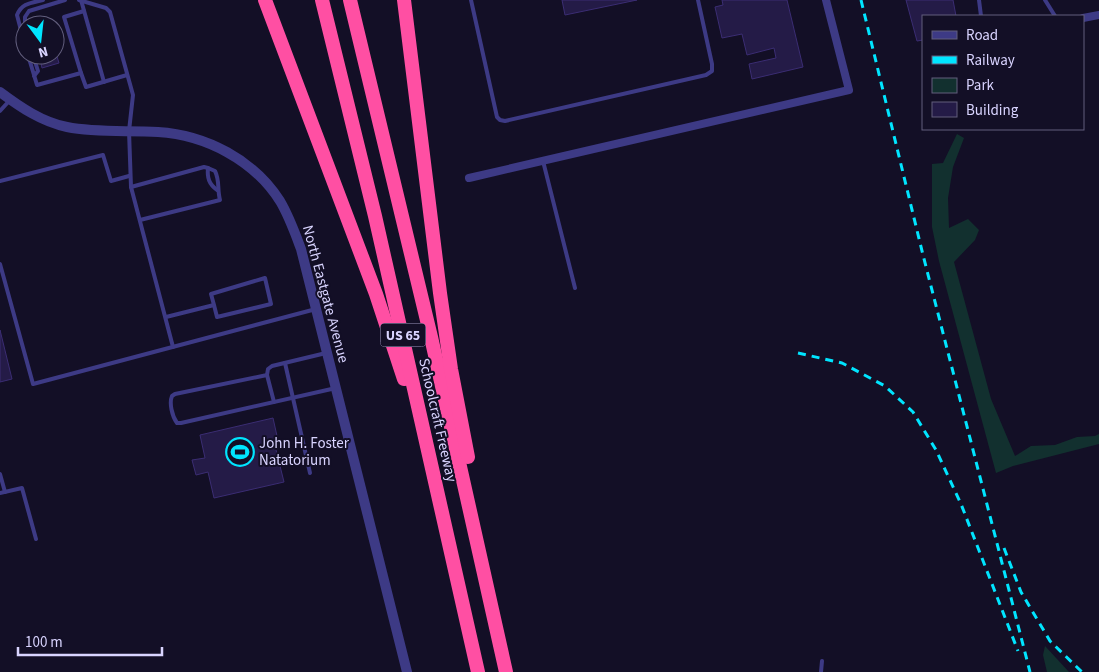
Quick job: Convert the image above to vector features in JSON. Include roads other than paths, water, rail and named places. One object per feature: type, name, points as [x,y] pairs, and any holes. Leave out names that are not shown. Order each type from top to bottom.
[{"type":"highway","points":[[265,0],[387,325],[407,388],[450,542]]},
{"type":"highway","name":"Schoolcraft Freeway","points":[[322,0],[375,216],[478,672]]},
{"type":"highway","name":"Schoolcraft Freeway","points":[[350,0],[399,200],[474,524],[506,672]]},
{"type":"highway","points":[[404,0],[446,331],[462,425],[476,491],[474,524]]},
{"type":"street","points":[[468,178],[849,90],[826,0]]},
{"type":"street","points":[[1084,18],[1099,15]]},
{"type":"street","name":"North Eastgate Avenue","points":[[0,92],[35,116],[66,127],[96,131],[160,132],[188,136],[216,147],[242,161],[262,179],[280,200],[292,224],[301,250],[407,672]]},
{"type":"lane","points":[[17,15],[25,4],[42,0]]},
{"type":"lane","points":[[26,15],[29,11],[65,0]]},
{"type":"lane","points":[[80,0],[104,82]]},
{"type":"lane","points":[[80,0],[106,8],[110,12],[133,95],[129,131],[131,187],[173,347]]},
{"type":"lane","points":[[471,0],[497,117],[505,122],[706,75],[712,71],[712,64],[698,0]]},
{"type":"lane","points":[[978,0],[981,15]]},
{"type":"lane","points":[[1045,0],[1054,15]]},
{"type":"lane","points":[[84,11],[64,17],[86,87],[127,75]]},
{"type":"lane","points":[[31,65],[37,85],[81,73]]},
{"type":"lane","points":[[34,76],[38,71],[36,65]]},
{"type":"lane","points":[[0,111],[10,100]]},
{"type":"lane","points":[[0,180],[103,155],[111,181],[130,176]]},
{"type":"lane","points":[[543,161],[575,288]]},
{"type":"lane","points":[[131,187],[202,167],[215,171],[218,176],[217,190],[220,200],[140,220]]},
{"type":"lane","points":[[208,168],[207,175],[210,184],[217,190]]},
{"type":"lane","points":[[0,264],[33,384],[316,309]]},
{"type":"lane","points":[[265,278],[271,304],[217,317],[214,305],[211,294],[265,278]]},
{"type":"lane","points":[[166,317],[214,305]]},
{"type":"lane","points":[[274,402],[267,375],[268,369],[272,366],[327,353]]},
{"type":"lane","points":[[285,363],[310,473]]},
{"type":"lane","points":[[267,375],[175,394],[170,400],[174,419],[181,423],[336,388]]},
{"type":"lane","points":[[0,474],[2,493],[22,488],[36,539]]},
{"type":"lane","points":[[821,672],[822,661]]},
{"type":"railway","points":[[861,0],[923,255],[1030,672]]},
{"type":"railway","points":[[798,353],[842,363],[885,386],[913,412],[936,450],[961,504],[1018,651]]},
{"type":"railway","points":[[1004,548],[1021,592],[1050,641],[1082,672]]},
{"type":"place","name":"John H. Foster Natatorium","points":[[240,452]]}]
